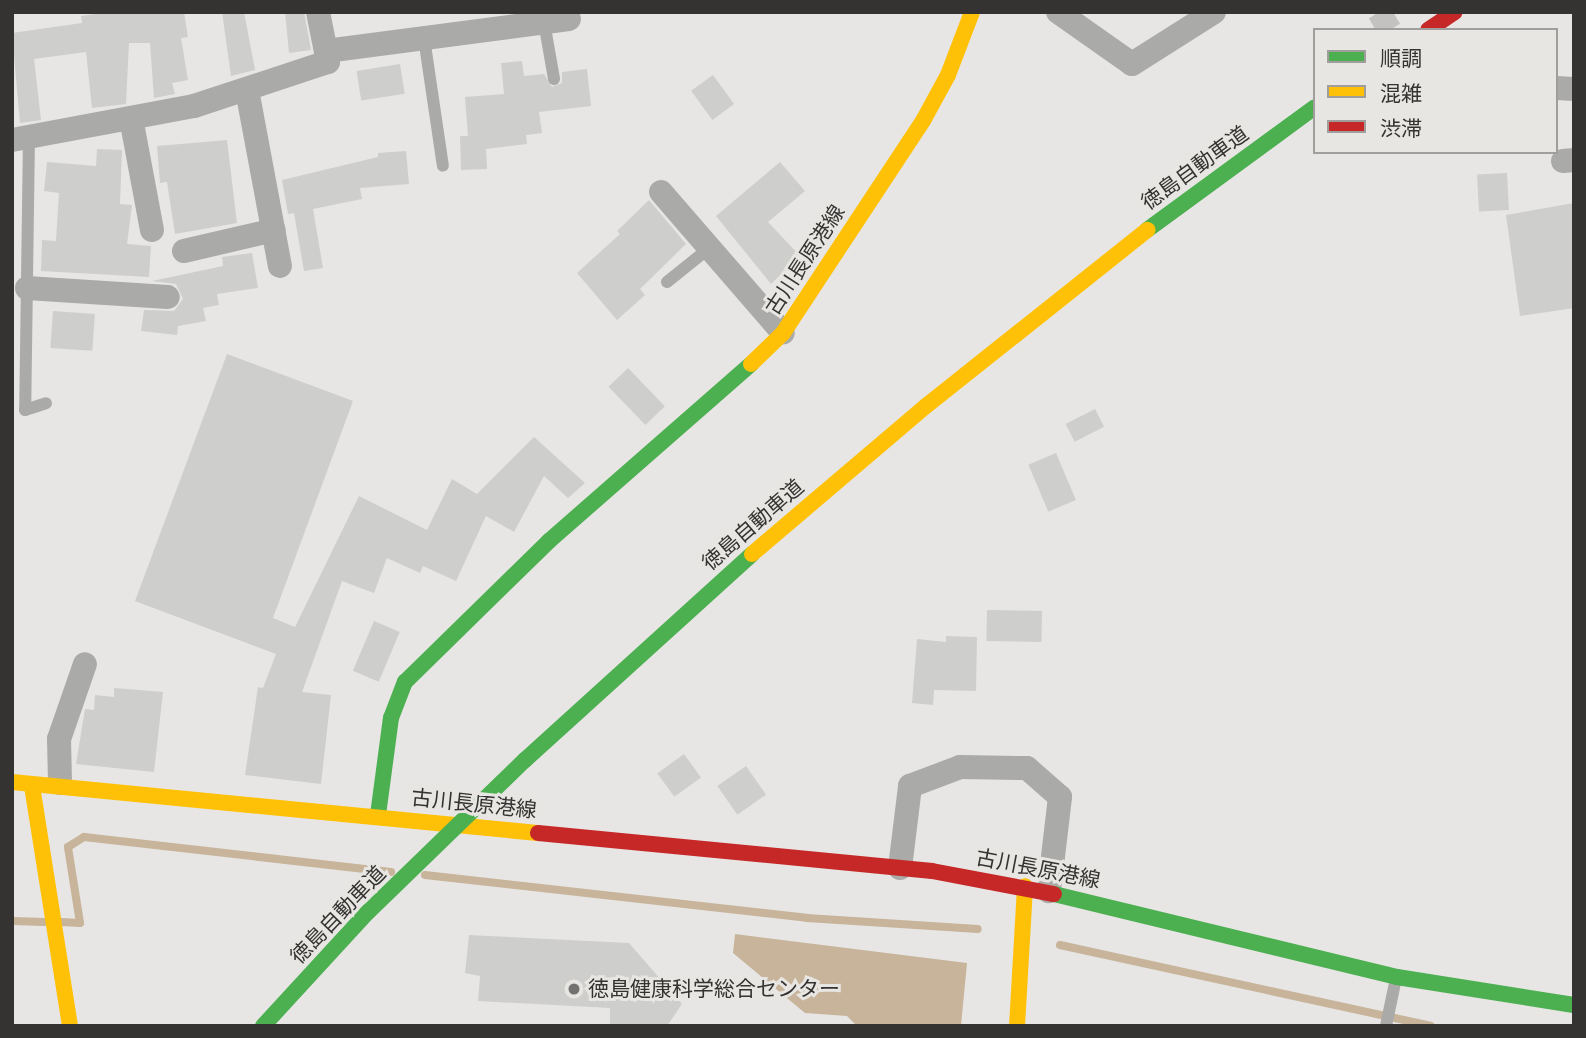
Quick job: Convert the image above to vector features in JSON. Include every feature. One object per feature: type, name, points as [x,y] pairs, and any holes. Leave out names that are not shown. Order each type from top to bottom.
[{"type":"main road","name":"古川長原港線","points":[[972,12],[948,75],[924,119],[783,332],[732,383],[550,541],[405,682],[391,718],[378,816],[900,868],[1025,886],[1397,977],[1574,1004]]},
{"type":"main road","points":[[1431,28],[1455,12]]},
{"type":"main road","name":"徳島自動車道","points":[[263,1026],[368,912],[525,761],[720,581],[926,406],[1144,232],[1313,108]]},
{"type":"main road","points":[[12,782],[32,786],[60,783],[378,816]]},
{"type":"main road","points":[[32,786],[70,1026]]},
{"type":"main road","points":[[1017,1026],[1025,886]]},
{"type":"street","points":[[20,138],[131,118],[247,90],[328,62],[318,12]]},
{"type":"street","points":[[1058,12],[1132,64],[1214,12]]},
{"type":"street","points":[[326,51],[569,19]]},
{"type":"street","points":[[247,90],[280,266]]},
{"type":"street","points":[[131,118],[152,230]]},
{"type":"street","points":[[662,192],[708,249],[783,332]]},
{"type":"street","points":[[184,251],[274,230]]},
{"type":"street","points":[[27,288],[168,297]]},
{"type":"street","points":[[60,783],[59,739],[85,664]]},
{"type":"street","points":[[900,868],[910,786],[960,767],[1027,768],[1060,797],[1049,891]]},
{"type":"lane","points":[[544,22],[554,79]]},
{"type":"lane","points":[[424,38],[443,166]]},
{"type":"lane","points":[[20,138],[27,288],[26,410],[46,403]]},
{"type":"lane","points":[[667,282],[708,249]]},
{"type":"lane","points":[[1386,1026],[1397,977]]},
{"type":"shaded area","points":[[735,934],[967,963],[961,1026],[857,1026],[847,1016],[805,1013],[733,953]]},
{"type":"building","points":[[108,12],[184,12],[188,37],[181,38],[188,80],[172,83],[175,94],[154,98],[150,43],[129,43],[126,104],[92,108],[86,52],[34,59],[41,120],[20,123],[12,33],[82,23],[81,16]]},
{"type":"building","points":[[222,12],[244,12],[255,70],[231,76]]},
{"type":"building","points":[[285,12],[304,12],[311,50],[289,53]]},
{"type":"building","points":[[522,61],[524,76],[544,74],[552,87],[562,83],[562,72],[587,69],[591,106],[539,112],[542,133],[526,135],[527,144],[486,149],[487,169],[461,170],[460,136],[468,136],[465,97],[504,94],[501,63]]},
{"type":"building","points":[[400,64],[405,94],[361,101],[357,71]]},
{"type":"building","points":[[713,75],[734,104],[712,120],[691,91]]},
{"type":"building","points":[[227,140],[237,223],[175,234],[167,182],[160,183],[157,146]]},
{"type":"building","points":[[97,149],[122,150],[120,204],[132,205],[127,244],[151,246],[149,277],[41,271],[42,240],[56,241],[59,193],[44,191],[47,162],[96,166]]},
{"type":"building","points":[[406,151],[409,184],[360,188],[362,199],[313,209],[323,268],[304,271],[294,213],[288,214],[282,180],[378,157],[378,153]]},
{"type":"building","points":[[780,162],[805,191],[768,222],[800,256],[771,284],[716,216]]},
{"type":"building","points":[[1507,173],[1509,210],[1479,212],[1477,175]]},
{"type":"building","points":[[649,200],[686,244],[640,289],[645,295],[617,320],[577,273],[620,234],[617,231]]},
{"type":"building","points":[[1574,203],[1574,308],[1520,316],[1506,215]]},
{"type":"building","points":[[252,253],[258,288],[217,294],[219,305],[203,308],[206,321],[178,326],[177,335],[141,331],[144,310],[174,311],[183,299],[176,284],[152,281],[223,266],[222,257]]},
{"type":"building","points":[[53,311],[95,314],[92,351],[50,348]]},
{"type":"building","points":[[227,354],[353,401],[273,618],[295,627],[359,496],[427,530],[452,479],[477,494],[534,437],[585,483],[568,498],[544,476],[514,532],[486,516],[456,581],[423,566],[420,573],[387,558],[374,593],[342,581],[302,692],[331,695],[321,784],[245,775],[258,687],[263,688],[276,654],[135,601]]},
{"type":"building","points":[[628,368],[665,406],[645,425],[609,387]]},
{"type":"building","points":[[1095,409],[1104,427],[1075,442],[1066,424]]},
{"type":"building","points":[[1056,453],[1076,500],[1048,512],[1028,465]]},
{"type":"building","points":[[987,610],[1042,611],[1041,642],[986,641]]},
{"type":"building","points":[[374,621],[400,632],[379,682],[353,671]]},
{"type":"building","points":[[946,636],[977,637],[976,691],[934,690],[933,705],[912,703],[917,639],[946,642]]},
{"type":"building","points":[[114,688],[163,692],[154,772],[76,764],[85,709],[94,710],[95,695],[114,697]]},
{"type":"building","points":[[684,754],[701,777],[674,797],[657,773]]},
{"type":"building","points":[[746,766],[766,795],[737,815],[717,786]]},
{"type":"building","name":"徳島健康科学総合センター","points":[[469,935],[629,943],[682,1004],[667,1026],[610,1026],[610,1008],[478,1001],[480,976],[465,973]]},
{"type":"waterway","points":[[61,922],[80,923],[68,847],[84,837],[391,872]]},
{"type":"waterway","points":[[425,875],[807,918],[978,929]]},
{"type":"waterway","points":[[12,921],[44,922]]},
{"type":"waterway","points":[[1060,945],[1430,1026]]},
{"type":"tunnel","points":[[1379,12],[1389,28]]},
{"type":"traffic: fast","points":[[1147,230],[1313,108]]},
{"type":"traffic: fast","points":[[378,815],[391,718],[405,682],[549,541],[751,364]]},
{"type":"traffic: fast","points":[[525,760],[752,554]]},
{"type":"traffic: fast","points":[[263,1026],[368,912],[525,760]]},
{"type":"traffic: fast","points":[[1054,894],[1397,977],[1574,1005]]},
{"type":"traffic: slow","points":[[751,364],[783,333],[924,119],[948,75],[972,12]]},
{"type":"traffic: slow","points":[[752,554],[926,406],[1147,230]]},
{"type":"traffic: slow","points":[[12,782],[538,833]]},
{"type":"traffic: slow","points":[[32,786],[70,1026]]},
{"type":"traffic: slow","points":[[1017,1026],[1025,886]]},
{"type":"traffic: jam","points":[[1431,28],[1455,12]]},
{"type":"traffic: jam","points":[[538,833],[932,871],[1054,894]]},
{"type":"place","name":"徳島健康科学総合センター","points":[[574,989]]}]
